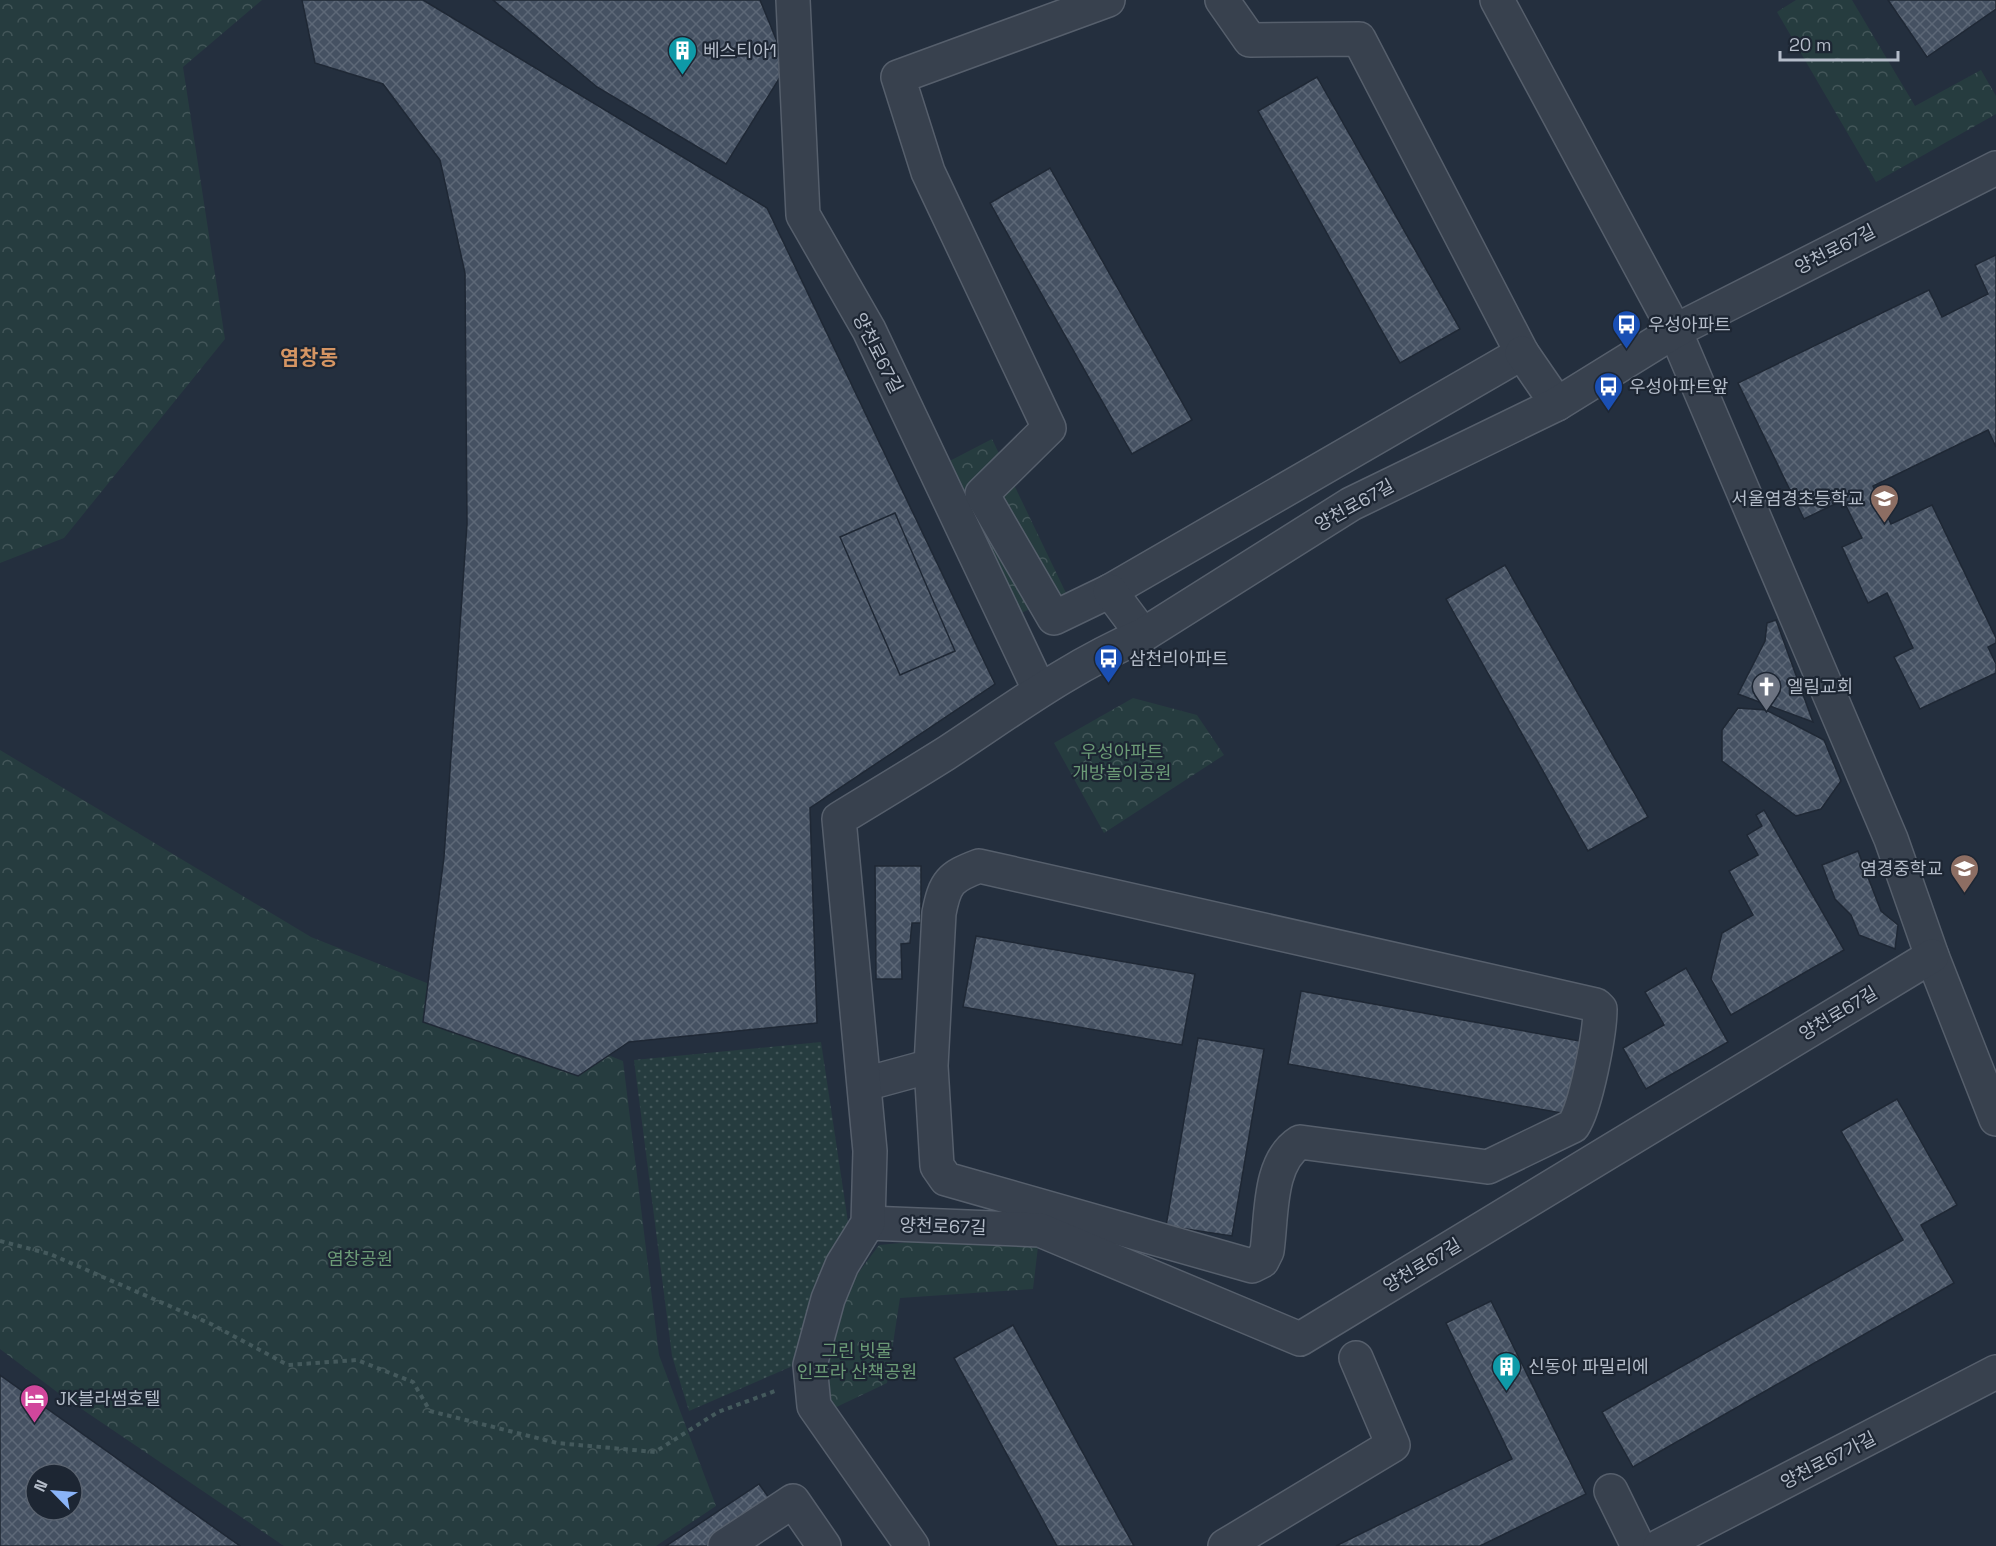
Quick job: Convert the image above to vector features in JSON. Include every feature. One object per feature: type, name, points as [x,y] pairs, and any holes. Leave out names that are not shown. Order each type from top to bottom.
[{"type":"street","name":"양천로67길","points":[[793,0],[803,215],[869,330],[1040,689]]},
{"type":"street","points":[[1107,0],[898,77],[928,172],[1049,428],[982,494],[1054,618],[1110,591],[1522,353]]},
{"type":"street","points":[[1222,0],[1250,40],[1359,39],[1522,353],[1557,404]]},
{"type":"street","points":[[1497,0],[1675,331],[1891,839],[1932,956],[1996,1119]]},
{"type":"street","name":"양천로67길","points":[[1932,956],[1299,1339],[1040,1230],[868,1223],[870,1151],[839,819],[946,753],[1040,689],[1105,651],[1143,635],[1351,504],[1557,404],[1675,331],[1996,168]]},
{"type":"street","points":[[1110,591],[1143,635]]},
{"type":"street","points":[[980,866],[1596,1005],[1600,1009],[1584,1097],[1579,1118],[1573,1126],[1488,1167],[1300,1142],[1289,1149],[1282,1159],[1277,1172],[1267,1251],[1262,1261],[1252,1266],[946,1179],[937,1166],[931,1066],[939,913],[944,889],[959,874],[980,866]]},
{"type":"street","points":[[865,1084],[931,1066]]},
{"type":"street","points":[[868,1223],[842,1265],[828,1299],[810,1365],[814,1406],[912,1546]]},
{"type":"street","points":[[1225,1546],[1393,1445],[1356,1358]]},
{"type":"street","name":"양천로67가길","points":[[1660,1546],[1996,1372]]},
{"type":"street","points":[[1611,1491],[1638,1546]]},
{"type":"street","points":[[725,1546],[793,1501],[824,1546]]},
{"type":"path","points":[[0,1241],[50,1254],[211,1324],[288,1365],[357,1360],[413,1382],[430,1411],[557,1443],[654,1452],[718,1412],[777,1390],[814,1406]]},
{"type":"green space","points":[[0,0],[262,0],[183,67],[225,339],[64,538],[0,563]]},
{"type":"green space","points":[[1796,0],[1852,0],[1915,106],[1981,70],[1996,96],[1996,114],[1876,182],[1777,12]]},
{"type":"green space","points":[[992,439],[1066,593],[1010,618],[938,467]]},
{"type":"green space","name":"우성아파트 개방놀이공원","points":[[1133,698],[1197,715],[1224,755],[1104,833],[1054,743]]},
{"type":"green space","name":"염창공원","points":[[0,750],[311,937],[623,1061],[659,1355],[716,1506],[656,1546],[284,1546],[61,1395],[0,1349]]},
{"type":"green space","points":[[821,1042],[848,1222],[795,1365],[689,1411],[672,1356],[634,1060]]},
{"type":"green space","name":"그린 빗물 인프라 산책공원","points":[[1040,1230],[1033,1289],[900,1298],[887,1383],[826,1412],[822,1369],[837,1302],[879,1245]]},
{"type":"building","points":[[302,0],[423,0],[767,208],[995,684],[810,808],[817,1023],[629,1042],[578,1076],[423,1022],[444,857],[467,524],[465,273],[440,160],[383,84],[315,63]]},
{"type":"building","name":"베스티아1","points":[[493,0],[760,0],[787,66],[726,164],[597,87]]},
{"type":"building","points":[[1888,0],[1996,0],[1996,9],[1927,57]]},
{"type":"building","points":[[1317,77],[1460,329],[1400,363],[1258,111]]},
{"type":"building","points":[[1050,168],[1192,420],[1132,454],[990,203]]},
{"type":"building","points":[[1996,255],[1996,447],[1988,430],[1873,486],[1891,524],[1932,505],[1996,638],[1996,643],[1988,647],[1996,664],[1996,673],[1920,709],[1894,657],[1913,648],[1887,593],[1868,603],[1842,547],[1862,538],[1843,500],[1804,519],[1738,383],[1929,290],[1942,317],[1988,294],[1975,265]]},
{"type":"building","points":[[895,513],[955,651],[900,675],[840,537]]},
{"type":"building","points":[[1505,565],[1648,817],[1588,851],[1446,599]]},
{"type":"building","points":[[1776,620],[1813,722],[1738,694],[1765,641],[1767,623]]},
{"type":"building","points":[[1738,708],[1766,710],[1824,740],[1841,781],[1821,809],[1796,816],[1722,761],[1722,730]]},
{"type":"building","points":[[1764,810],[1844,950],[1731,1015],[1711,979],[1722,933],[1753,915],[1729,871],[1758,855],[1747,835],[1762,826],[1756,815]]},
{"type":"building","points":[[1858,851],[1881,911],[1898,925],[1895,949],[1859,935],[1851,915],[1835,899],[1822,865]]},
{"type":"building","points":[[875,866],[921,866],[921,923],[912,923],[910,943],[901,944],[902,979],[876,979]]},
{"type":"building","points":[[976,936],[1195,974],[1182,1045],[963,1007]]},
{"type":"building","points":[[1686,968],[1728,1042],[1646,1089],[1623,1048],[1664,1025],[1645,992]]},
{"type":"building","points":[[1301,991],[1580,1041],[1567,1114],[1288,1064]]},
{"type":"building","points":[[1198,1038],[1264,1049],[1232,1236],[1166,1226]]},
{"type":"building","points":[[1897,1099],[1957,1205],[1921,1225],[1954,1283],[1633,1467],[1602,1412],[1903,1240],[1841,1131]]},
{"type":"building","name":"신동아 파밀리에","points":[[1491,1301],[1586,1494],[1480,1546],[1336,1546],[1512,1459],[1446,1323]]},
{"type":"building","points":[[1013,1325],[1134,1546],[1057,1546],[954,1358]]},
{"type":"building","name":"JK블라썸호텔","points":[[0,1375],[240,1546],[0,1546]]},
{"type":"building","points":[[759,1484],[777,1509],[721,1546],[666,1546]]},
{"type":"place","name":"베스티아1","points":[[682,76]]},
{"type":"place","name":"우성아파트","points":[[1627,350]]},
{"type":"place","name":"우성아파트앞","points":[[1608,412]]},
{"type":"place","name":"서울염경초등학교","points":[[1885,524]]},
{"type":"place","name":"삼천리아파트","points":[[1108,684]]},
{"type":"place","name":"엘림교회","points":[[1766,712]]},
{"type":"place","name":"염경중학교","points":[[1964,894]]},
{"type":"place","name":"신동아 파밀리에","points":[[1507,1392]]},
{"type":"place","name":"JK블라썸호텔","points":[[35,1424]]},
{"type":"district","name":"염창동","points":[[309,357]]}]
